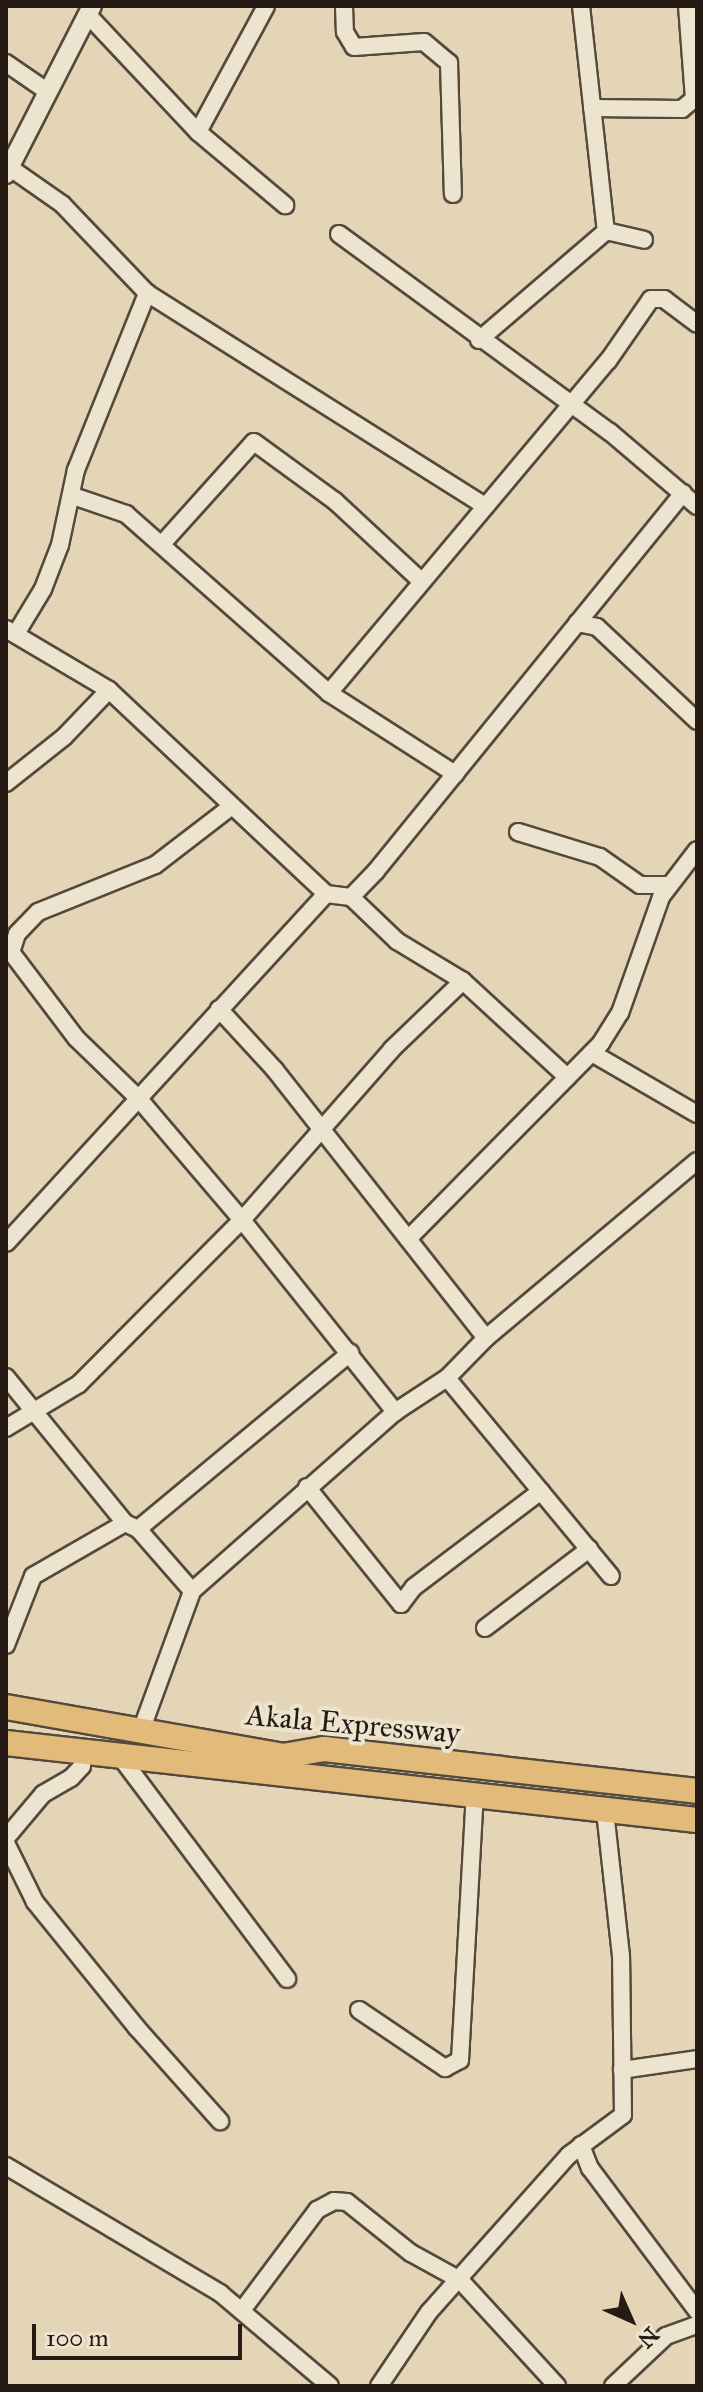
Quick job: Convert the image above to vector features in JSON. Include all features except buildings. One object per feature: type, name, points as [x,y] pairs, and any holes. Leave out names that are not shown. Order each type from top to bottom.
[{"type":"main road","name":"Akala Expressway","points":[[6,1707],[142,1728],[283,1756],[324,1749],[697,1791]]},
{"type":"main road","points":[[37,1748],[44,1712]]},
{"type":"main road","name":"Akala Expressway","points":[[6,1743],[697,1820]]},
{"type":"street","points":[[198,132],[266,6]]},
{"type":"street","points":[[344,6],[345,32],[354,47],[424,42],[449,63],[453,194]]},
{"type":"street","points":[[581,6],[606,231]]},
{"type":"street","points":[[592,108],[689,111],[694,99],[687,6]]},
{"type":"street","points":[[285,205],[198,132],[90,11],[7,171],[62,204],[147,293],[485,506]]},
{"type":"street","points":[[6,63],[48,92]]},
{"type":"street","points":[[606,231],[644,240]]},
{"type":"street","points":[[479,340],[606,231]]},
{"type":"street","points":[[339,234],[570,408],[610,432],[697,506]]},
{"type":"street","points":[[147,293],[76,470],[73,496],[43,589],[12,630],[109,690],[326,894],[351,897],[397,941],[463,981],[567,1077]]},
{"type":"street","points":[[329,693],[570,408],[654,297],[697,324]]},
{"type":"street","points":[[162,544],[254,442],[335,501],[421,581]]},
{"type":"street","points":[[351,897],[683,493]]},
{"type":"street","points":[[73,496],[126,514],[329,693],[455,774]]},
{"type":"street","points":[[594,601],[597,627]]},
{"type":"street","points":[[577,623],[597,627],[697,721]]},
{"type":"street","points":[[6,783],[64,737],[109,690]]},
{"type":"street","points":[[232,806],[155,865],[38,912],[17,934],[11,952],[25,978],[76,1038],[139,1099],[242,1220],[395,1412]]},
{"type":"street","points":[[518,832],[600,857],[640,885],[668,885]]},
{"type":"street","points":[[408,1239],[592,1053],[620,1013],[668,885],[697,850]]},
{"type":"street","points":[[6,1243],[326,894]]},
{"type":"street","points":[[6,1428],[79,1384],[242,1220],[319,1129],[463,981]]},
{"type":"street","points":[[219,1009],[275,1070],[486,1338]]},
{"type":"street","points":[[592,1053],[697,1114]]},
{"type":"street","points":[[142,1728],[192,1591],[395,1412],[447,1378],[486,1338],[697,1161]]},
{"type":"street","points":[[6,1645],[33,1576],[132,1526],[350,1353]]},
{"type":"street","points":[[6,1377],[22,1393],[32,1411],[192,1591]]},
{"type":"street","points":[[447,1378],[611,1576]]},
{"type":"street","points":[[307,1487],[401,1604],[414,1587],[541,1491]]},
{"type":"street","points":[[485,1628],[589,1549]]},
{"type":"street","points":[[83,1752],[82,1766],[71,1778],[43,1794],[6,1840],[35,1902],[137,2028],[220,2121]]},
{"type":"street","points":[[119,1755],[287,1979]]},
{"type":"street","points":[[359,2010],[445,2068],[460,2060],[475,1795]]},
{"type":"street","points":[[379,2386],[429,2312],[581,2145],[623,2115],[621,1956],[605,1810]]},
{"type":"street","points":[[622,2070],[697,2059]]},
{"type":"street","points":[[581,2145],[590,2168],[697,2311]]},
{"type":"street","points":[[6,2166],[243,2309],[321,2383]]},
{"type":"street","points":[[243,2309],[317,2210],[334,2201],[358,2207],[411,2253],[460,2280],[557,2386]]},
{"type":"street","points":[[613,2386],[666,2336],[697,2325]]}]
